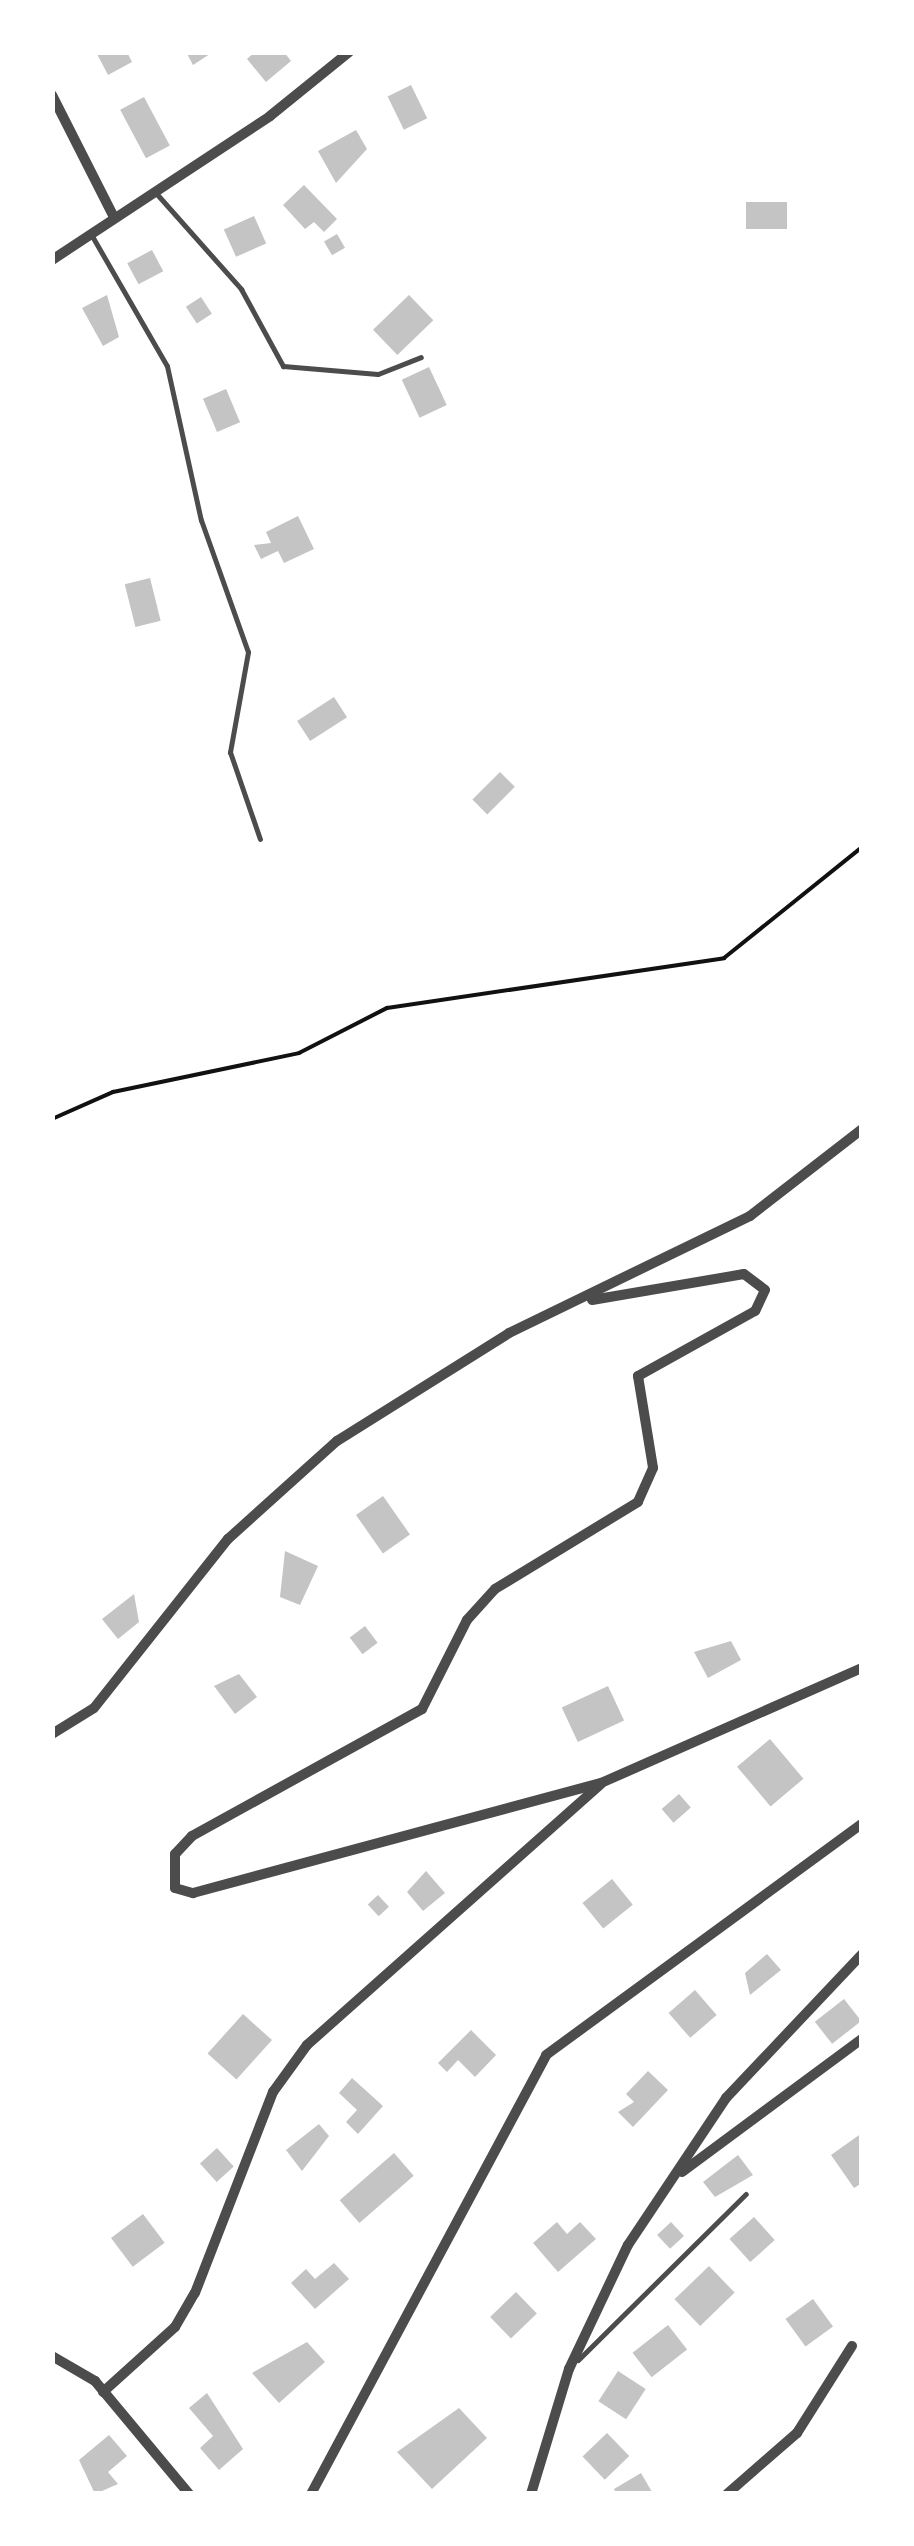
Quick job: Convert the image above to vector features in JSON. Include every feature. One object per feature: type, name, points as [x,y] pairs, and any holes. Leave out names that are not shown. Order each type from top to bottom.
[{"type":"street","points":[[52,260],[155,192],[349,52]]},
{"type":"street","points":[[52,95],[114,217]]},
{"type":"street","points":[[52,1734],[133,1668],[228,1539],[286,1482],[416,1387],[509,1333],[592,1300],[750,1216],[862,1129]]},
{"type":"street","points":[[592,1300],[744,1274],[765,1290],[755,1311],[638,1376],[654,1468],[638,1502],[495,1589],[467,1620],[422,1710],[192,1836],[169,1874],[175,1888],[193,1894],[602,1783],[862,1668]]},
{"type":"street","points":[[103,2392],[174,2327],[195,2293],[273,2092],[306,2044],[602,1783]]},
{"type":"street","points":[[311,2494],[546,2055],[862,1824]]},
{"type":"street","points":[[531,2494],[569,2370],[628,2245],[779,2033],[862,1954]]},
{"type":"street","points":[[678,2176],[862,2039]]},
{"type":"street","points":[[727,2494],[797,2433],[852,2346]]},
{"type":"street","points":[[52,2356],[103,2392],[189,2494]]},
{"type":"lane","points":[[155,192],[240,289],[283,366],[378,374],[421,357]]},
{"type":"lane","points":[[90,234],[167,366],[202,520],[248,652],[230,752],[260,839]]},
{"type":"lane","points":[[569,2370],[746,2194]]},
{"type":"path","points":[[52,1118],[113,1092],[299,1052],[387,1008],[724,958],[862,847]]},
{"type":"building","points":[[96,52],[127,52],[132,62],[108,75]]},
{"type":"building","points":[[186,52],[213,52],[193,65]]},
{"type":"building","points":[[255,52],[284,52],[291,61],[266,82],[247,59]]},
{"type":"building","points":[[411,85],[427,118],[404,130],[388,96]]},
{"type":"building","points":[[144,97],[170,146],[146,158],[120,110]]},
{"type":"building","points":[[356,130],[367,149],[336,183],[318,151]]},
{"type":"building","points":[[304,185],[337,219],[324,232],[314,222],[305,229],[283,205]]},
{"type":"building","points":[[746,202],[787,202],[787,229],[746,229]]},
{"type":"building","points":[[254,216],[266,243],[236,257],[224,229]]},
{"type":"building","points":[[337,234],[345,248],[332,255],[324,241]]},
{"type":"building","points":[[152,250],[163,271],[139,284],[127,263]]},
{"type":"building","points":[[107,295],[119,337],[103,346],[82,308]]},
{"type":"building","points":[[409,295],[433,320],[397,355],[373,330]]},
{"type":"building","points":[[201,297],[212,314],[197,324],[186,307]]},
{"type":"building","points":[[429,367],[447,405],[420,418],[402,380]]},
{"type":"building","points":[[226,389],[240,422],[217,432],[203,399]]},
{"type":"building","points":[[298,516],[314,549],[284,563],[278,551],[261,559],[254,545],[271,543],[266,532]]},
{"type":"building","points":[[150,578],[161,621],[135,627],[125,584]]},
{"type":"building","points":[[334,697],[347,717],[310,741],[297,721]]},
{"type":"building","points":[[500,772],[515,787],[487,814],[472,800]]},
{"type":"building","points":[[383,1496],[410,1535],[383,1553],[356,1515]]},
{"type":"building","points":[[285,1551],[318,1566],[300,1605],[280,1597]]},
{"type":"building","points":[[134,1594],[139,1622],[118,1639],[102,1619]]},
{"type":"building","points":[[365,1626],[378,1643],[362,1654],[350,1637]]},
{"type":"building","points":[[731,1641],[741,1660],[708,1678],[694,1652]]},
{"type":"building","points":[[239,1674],[257,1697],[235,1714],[214,1686]]},
{"type":"building","points":[[608,1686],[624,1720],[578,1742],[562,1708]]},
{"type":"building","points":[[770,1739],[803,1779],[770,1806],[737,1767]]},
{"type":"building","points":[[679,1794],[691,1808],[673,1823],[662,1809]]},
{"type":"building","points":[[426,1871],[445,1893],[423,1911],[407,1892]]},
{"type":"building","points":[[612,1879],[633,1905],[603,1929],[582,1903]]},
{"type":"building","points":[[378,1895],[389,1907],[379,1916],[368,1905]]},
{"type":"building","points":[[767,1954],[781,1970],[750,1995],[745,1973]]},
{"type":"building","points":[[695,1990],[717,2015],[690,2038],[669,2013]]},
{"type":"building","points":[[844,1999],[861,2021],[832,2044],[815,2022]]},
{"type":"building","points":[[243,2014],[272,2040],[237,2079],[208,2053]]},
{"type":"building","points":[[471,2030],[496,2055],[475,2077],[458,2060],[447,2072],[438,2063]]},
{"type":"building","points":[[648,2071],[668,2090],[633,2127],[618,2112],[634,2102],[626,2094]]},
{"type":"building","points":[[352,2078],[383,2106],[358,2134],[346,2122],[357,2110],[339,2093]]},
{"type":"building","points":[[319,2124],[329,2136],[302,2171],[286,2150]]},
{"type":"building","points":[[862,2133],[862,2183],[854,2188],[831,2155]]},
{"type":"building","points":[[217,2148],[234,2167],[217,2182],[200,2163]]},
{"type":"building","points":[[394,2153],[414,2176],[359,2223],[340,2200]]},
{"type":"building","points":[[738,2155],[753,2175],[715,2197],[703,2182]]},
{"type":"building","points":[[143,2214],[165,2243],[133,2267],[111,2238]]},
{"type":"building","points":[[754,2217],[775,2240],[750,2262],[729,2239]]},
{"type":"building","points":[[557,2222],[567,2234],[580,2222],[596,2239],[558,2272],[533,2243]]},
{"type":"building","points":[[671,2222],[684,2236],[670,2249],[657,2235]]},
{"type":"building","points":[[334,2263],[349,2279],[315,2309],[291,2283],[306,2269],[315,2279]]},
{"type":"building","points":[[709,2266],[735,2293],[700,2326],[674,2299]]},
{"type":"building","points":[[516,2292],[537,2314],[511,2339],[490,2317]]},
{"type":"building","points":[[813,2299],[833,2327],[805,2346],[785,2319]]},
{"type":"building","points":[[668,2325],[687,2349],[652,2377],[633,2353]]},
{"type":"building","points":[[307,2342],[325,2362],[279,2403],[252,2373]]},
{"type":"building","points":[[618,2371],[646,2389],[626,2419],[598,2401]]},
{"type":"building","points":[[207,2393],[243,2449],[219,2470],[200,2448],[213,2436],[189,2408]]},
{"type":"building","points":[[459,2408],[487,2438],[432,2489],[397,2452]]},
{"type":"building","points":[[607,2433],[629,2456],[605,2480],[583,2457]]},
{"type":"building","points":[[109,2435],[127,2456],[108,2472],[118,2484],[95,2494],[79,2460]]},
{"type":"building","points":[[641,2473],[652,2492],[616,2494],[614,2489]]}]
